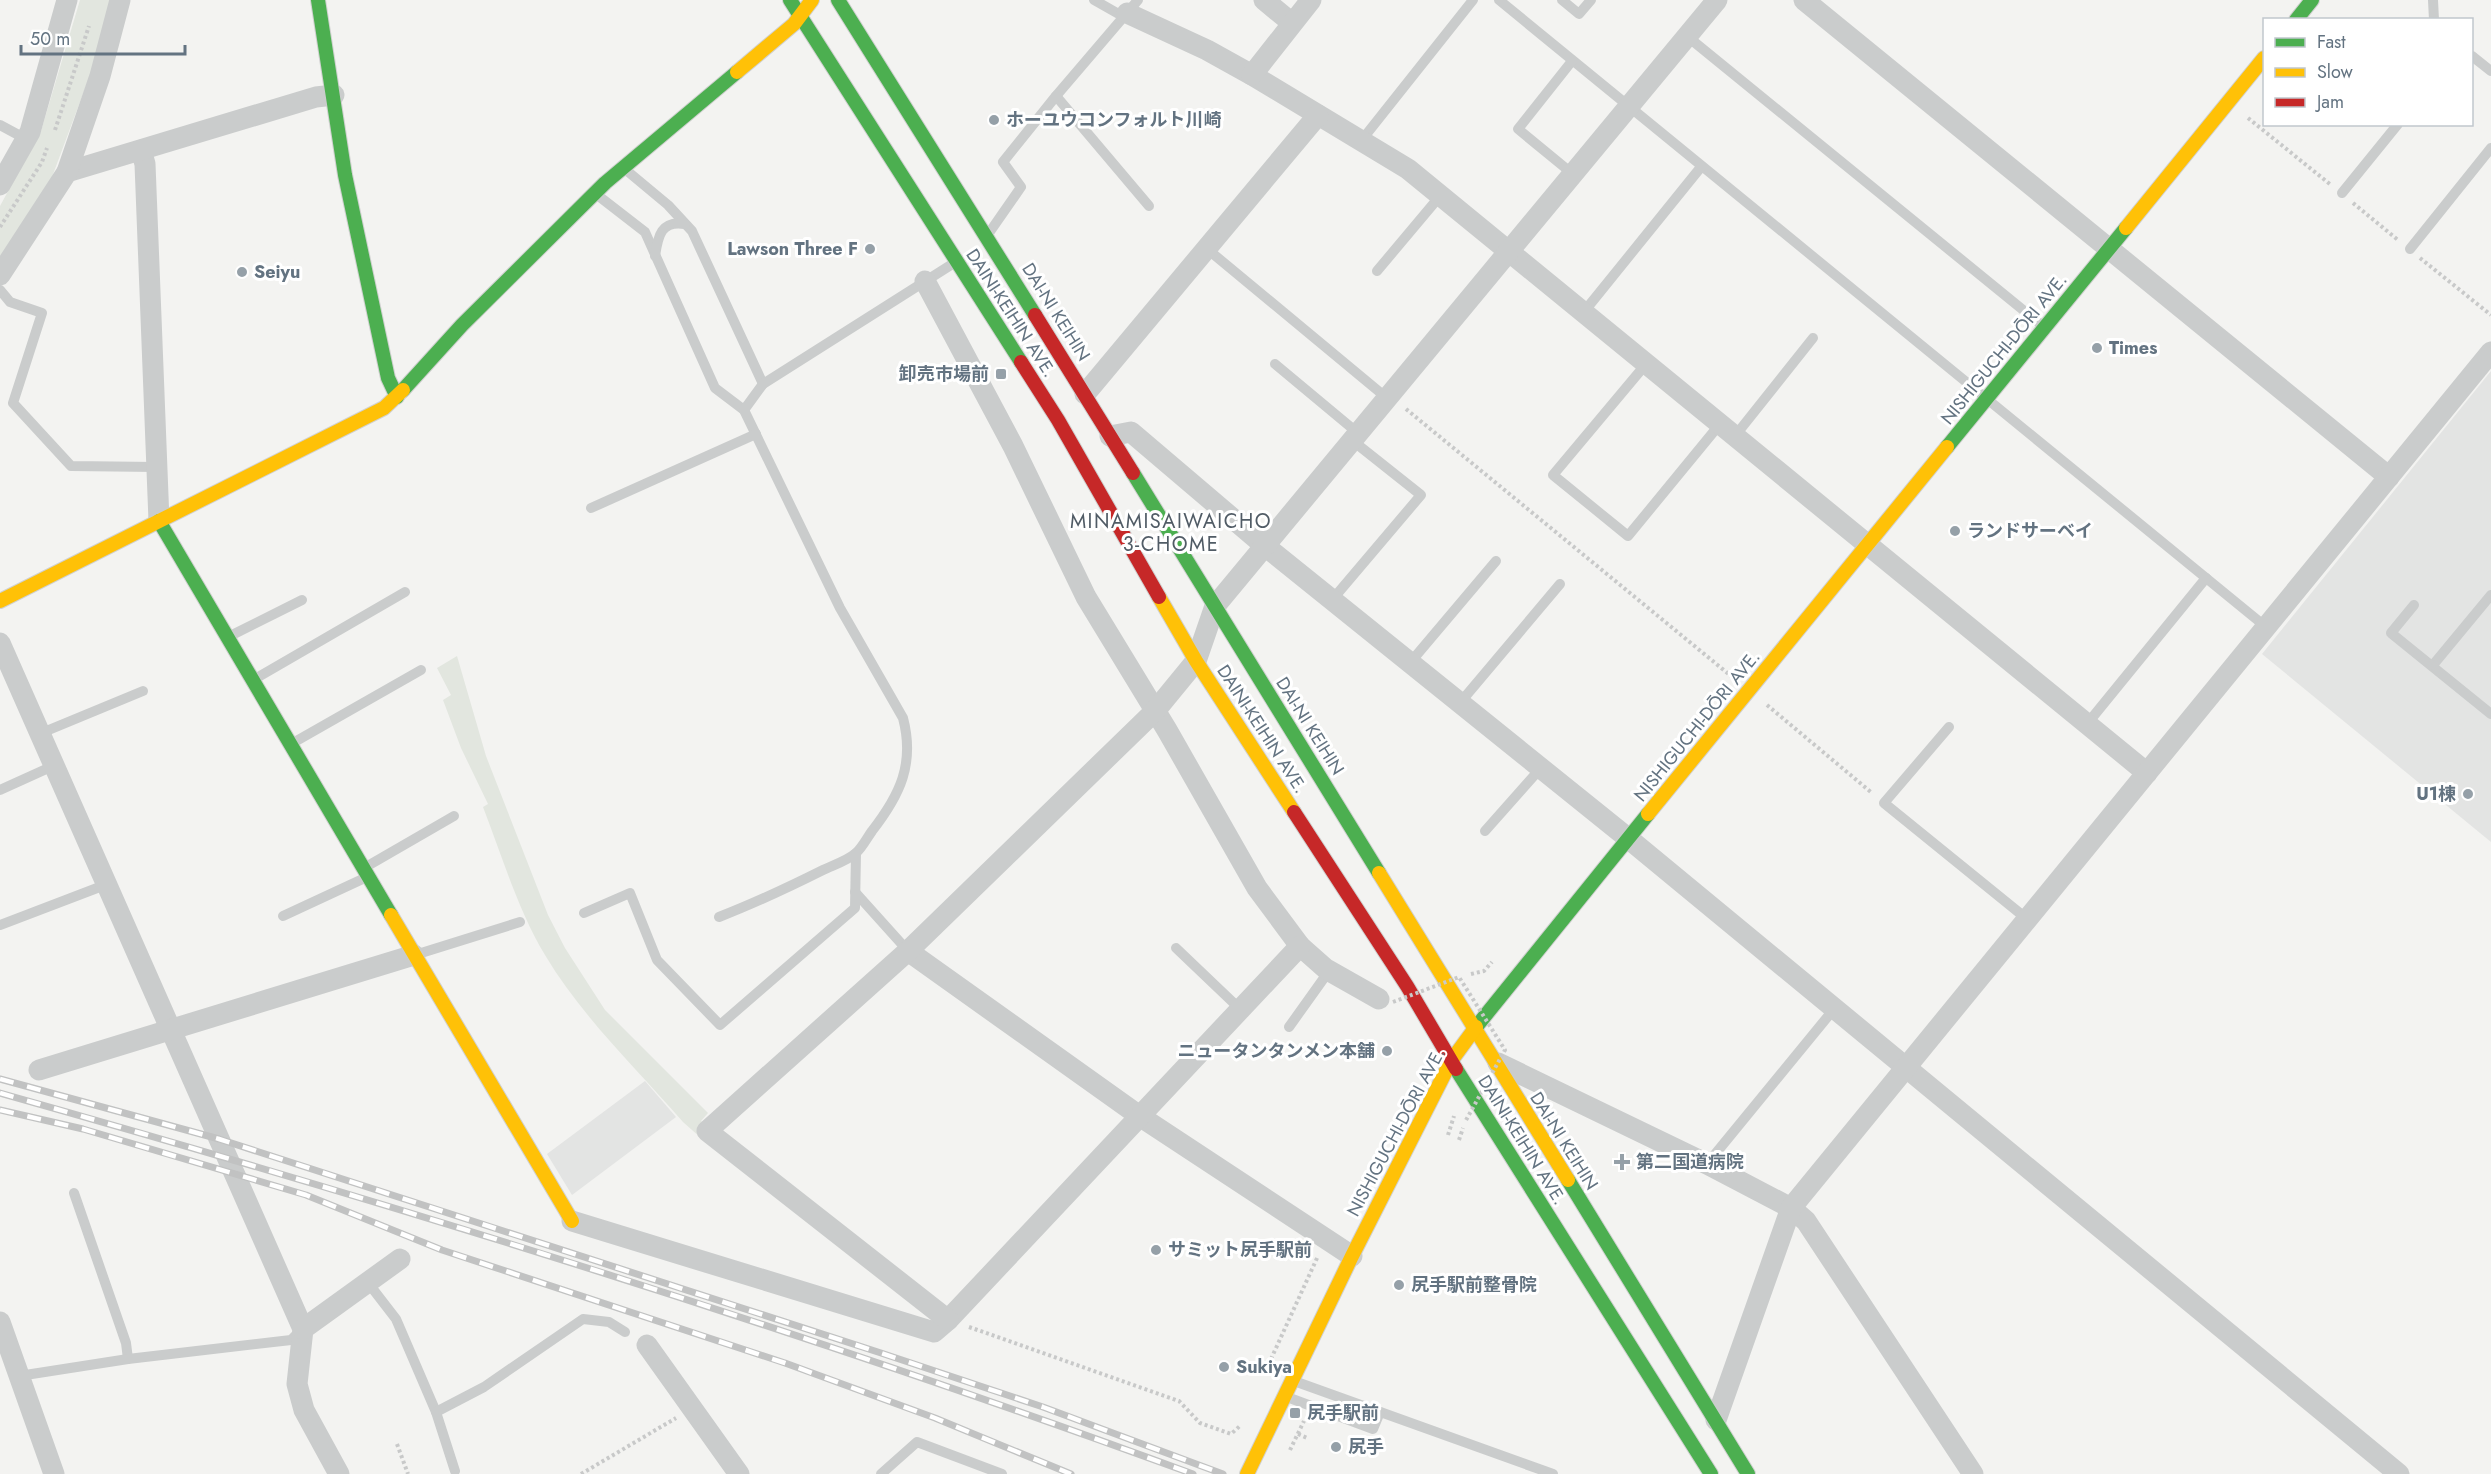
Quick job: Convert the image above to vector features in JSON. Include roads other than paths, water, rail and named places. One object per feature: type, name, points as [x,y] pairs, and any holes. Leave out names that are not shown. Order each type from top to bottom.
[{"type":"main road","points":[[318,0],[345,175],[388,378],[398,397]]},
{"type":"main road","name":"DAINI-KEIHIN AVE.","points":[[790,0],[964,255],[1196,661],[1400,976],[1704,1470]]},
{"type":"main road","points":[[0,601],[384,408],[398,397],[462,325],[595,193],[794,24],[812,0]]},
{"type":"main road","name":"DAI-NI KEIHIN","points":[[838,0],[1085,394],[1748,1474]]},
{"type":"main road","points":[[2298,18],[2312,0]]},
{"type":"main road","name":"NISHIGUCHI-DŌRI AVE.","points":[[1247,1474],[1291,1379],[1451,1061],[1475,1027],[2263,60]]},
{"type":"main road","points":[[964,255],[987,236]]},
{"type":"main road","points":[[159,521],[572,1221]]},
{"type":"street","points":[[0,184],[26,140],[67,0]]},
{"type":"street","points":[[0,275],[67,172],[100,76],[120,0]]},
{"type":"street","points":[[1263,0],[1292,23]]},
{"type":"street","points":[[1252,75],[1311,0]]},
{"type":"street","points":[[948,1320],[707,1131],[908,951],[1155,711],[1196,661],[1215,606],[1509,254],[1717,0]]},
{"type":"street","points":[[1804,0],[2389,477]]},
{"type":"street","points":[[1129,10],[1252,75],[1407,169],[2146,773]]},
{"type":"street","points":[[67,172],[316,97],[334,95]]},
{"type":"street","points":[[1085,394],[1318,115]]},
{"type":"street","points":[[141,150],[145,164],[159,521]]},
{"type":"street","points":[[925,281],[937,299],[1013,446],[1086,597],[1257,888],[1300,946],[1329,971],[1386,1001]]},
{"type":"street","points":[[1716,1420],[1791,1208],[2491,352]]},
{"type":"street","points":[[1110,436],[1131,432],[1265,546],[1629,839],[2399,1474]]},
{"type":"street","points":[[0,643],[303,1329],[297,1384],[304,1410],[339,1474]]},
{"type":"street","points":[[572,1221],[934,1332],[1141,1117],[1300,946]]},
{"type":"street","points":[[908,951],[1141,1117],[1352,1256]]},
{"type":"street","points":[[39,1070],[414,955]]},
{"type":"street","points":[[1494,1062],[1707,1164],[1791,1208],[1806,1221],[1973,1474]]},
{"type":"street","points":[[303,1329],[369,1284],[400,1259]]},
{"type":"street","points":[[0,1322],[54,1474]]},
{"type":"street","points":[[647,1345],[739,1474]]},
{"type":"lane","points":[[987,236],[1021,187],[1003,162],[1129,10],[1094,0]]},
{"type":"lane","points":[[1361,141],[1473,0]]},
{"type":"lane","points":[[1499,0],[2266,627]]},
{"type":"lane","points":[[1562,0],[1579,14],[1591,0]]},
{"type":"lane","points":[[2433,0],[2434,18]]},
{"type":"lane","points":[[1688,37],[2045,328]]},
{"type":"lane","points":[[2473,57],[2491,71]]},
{"type":"lane","points":[[1572,61],[1518,129],[1574,175]]},
{"type":"lane","points":[[1056,96],[1149,206]]},
{"type":"lane","points":[[0,125],[26,140]]},
{"type":"lane","points":[[2342,193],[2396,126]]},
{"type":"lane","points":[[2410,249],[2491,148]]},
{"type":"lane","points":[[624,167],[692,231],[763,384]]},
{"type":"lane","points":[[1583,314],[1701,167]]},
{"type":"lane","points":[[595,193],[645,232],[715,388],[744,410],[840,608],[903,718],[907,734],[909,754],[905,773],[896,795],[856,854],[760,902],[719,917]]},
{"type":"lane","points":[[1377,271],[1440,196]]},
{"type":"lane","points":[[655,256],[658,238],[665,227],[674,222],[685,224]]},
{"type":"lane","points":[[1206,248],[1389,398]]},
{"type":"lane","points":[[744,410],[763,384],[964,255]]},
{"type":"lane","points":[[0,290],[10,302],[42,314],[13,403],[71,466],[156,467]]},
{"type":"lane","points":[[1647,364],[1553,475],[1628,536],[1812,338]]},
{"type":"lane","points":[[1275,364],[1420,495],[1332,600]]},
{"type":"lane","points":[[591,508],[756,434]]},
{"type":"lane","points":[[1409,664],[1496,561]]},
{"type":"lane","points":[[2087,724],[2206,578]]},
{"type":"lane","points":[[1459,704],[1560,584]]},
{"type":"lane","points":[[253,680],[405,592]]},
{"type":"lane","points":[[2433,665],[2491,596]]},
{"type":"lane","points":[[228,638],[302,600]]},
{"type":"lane","points":[[2414,605],[2391,633],[2491,714]]},
{"type":"lane","points":[[291,744],[421,670]]},
{"type":"lane","points":[[39,734],[143,691]]},
{"type":"lane","points":[[1949,727],[1884,803],[2026,919]]},
{"type":"lane","points":[[0,790],[53,766]]},
{"type":"lane","points":[[1485,831],[1540,769]]},
{"type":"lane","points":[[283,916],[367,872],[454,816]]},
{"type":"lane","points":[[584,913],[630,893],[657,960],[720,1025],[855,908],[856,854]]},
{"type":"lane","points":[[0,925],[105,885]]},
{"type":"lane","points":[[855,892],[908,951]]},
{"type":"lane","points":[[414,955],[520,922]]},
{"type":"lane","points":[[1176,948],[1241,1010]]},
{"type":"lane","points":[[1289,1027],[1329,971]]},
{"type":"lane","points":[[1707,1164],[1834,1009]]},
{"type":"lane","points":[[74,1193],[126,1343],[128,1359]]},
{"type":"lane","points":[[369,1284],[396,1319],[436,1412],[455,1471]]},
{"type":"lane","points":[[436,1412],[484,1387],[583,1319],[609,1322],[625,1332]]},
{"type":"lane","points":[[19,1376],[128,1359],[291,1340],[303,1329]]},
{"type":"lane","points":[[1291,1379],[1553,1474]]},
{"type":"lane","points":[[1284,1395],[1373,1429],[1380,1412]]},
{"type":"lane","points":[[881,1474],[916,1442],[1002,1474]]},
{"type":"railway","points":[[0,1079],[219,1139],[1043,1407],[1223,1474]]},
{"type":"railway","points":[[0,1093],[301,1180],[600,1272],[898,1370],[1193,1474]]},
{"type":"railway","points":[[0,1110],[83,1129],[306,1195],[442,1250],[785,1363],[935,1418],[1071,1474]]},
{"type":"place","name":"ホーユウコンフォルト川崎","points":[[994,120]]},
{"type":"place","name":"Lawson Three F","points":[[870,249]]},
{"type":"place","name":"Seiyu","points":[[242,272]]},
{"type":"place","name":"Times","points":[[2097,348]]},
{"type":"place","name":"卸売市場前","points":[[1001,374]]},
{"type":"place","name":"ランドサーベイ","points":[[1955,531]]},
{"type":"place","name":"U1棟","points":[[2468,794]]},
{"type":"place","name":"ニュータンタンメン本舗","points":[[1387,1051]]},
{"type":"place","name":"第二国道病院","points":[[1622,1162]]},
{"type":"place","name":"サミット尻手駅前","points":[[1156,1250]]},
{"type":"place","name":"尻手駅前整骨院","points":[[1399,1285]]},
{"type":"place","name":"Sukiya","points":[[1224,1367]]},
{"type":"place","name":"尻手駅前","points":[[1295,1413]]},
{"type":"place","name":"尻手","points":[[1336,1447]]},
{"type":"district","name":"MINAMISAIWAICHO 3-CHOME","points":[[1171,532]]}]
